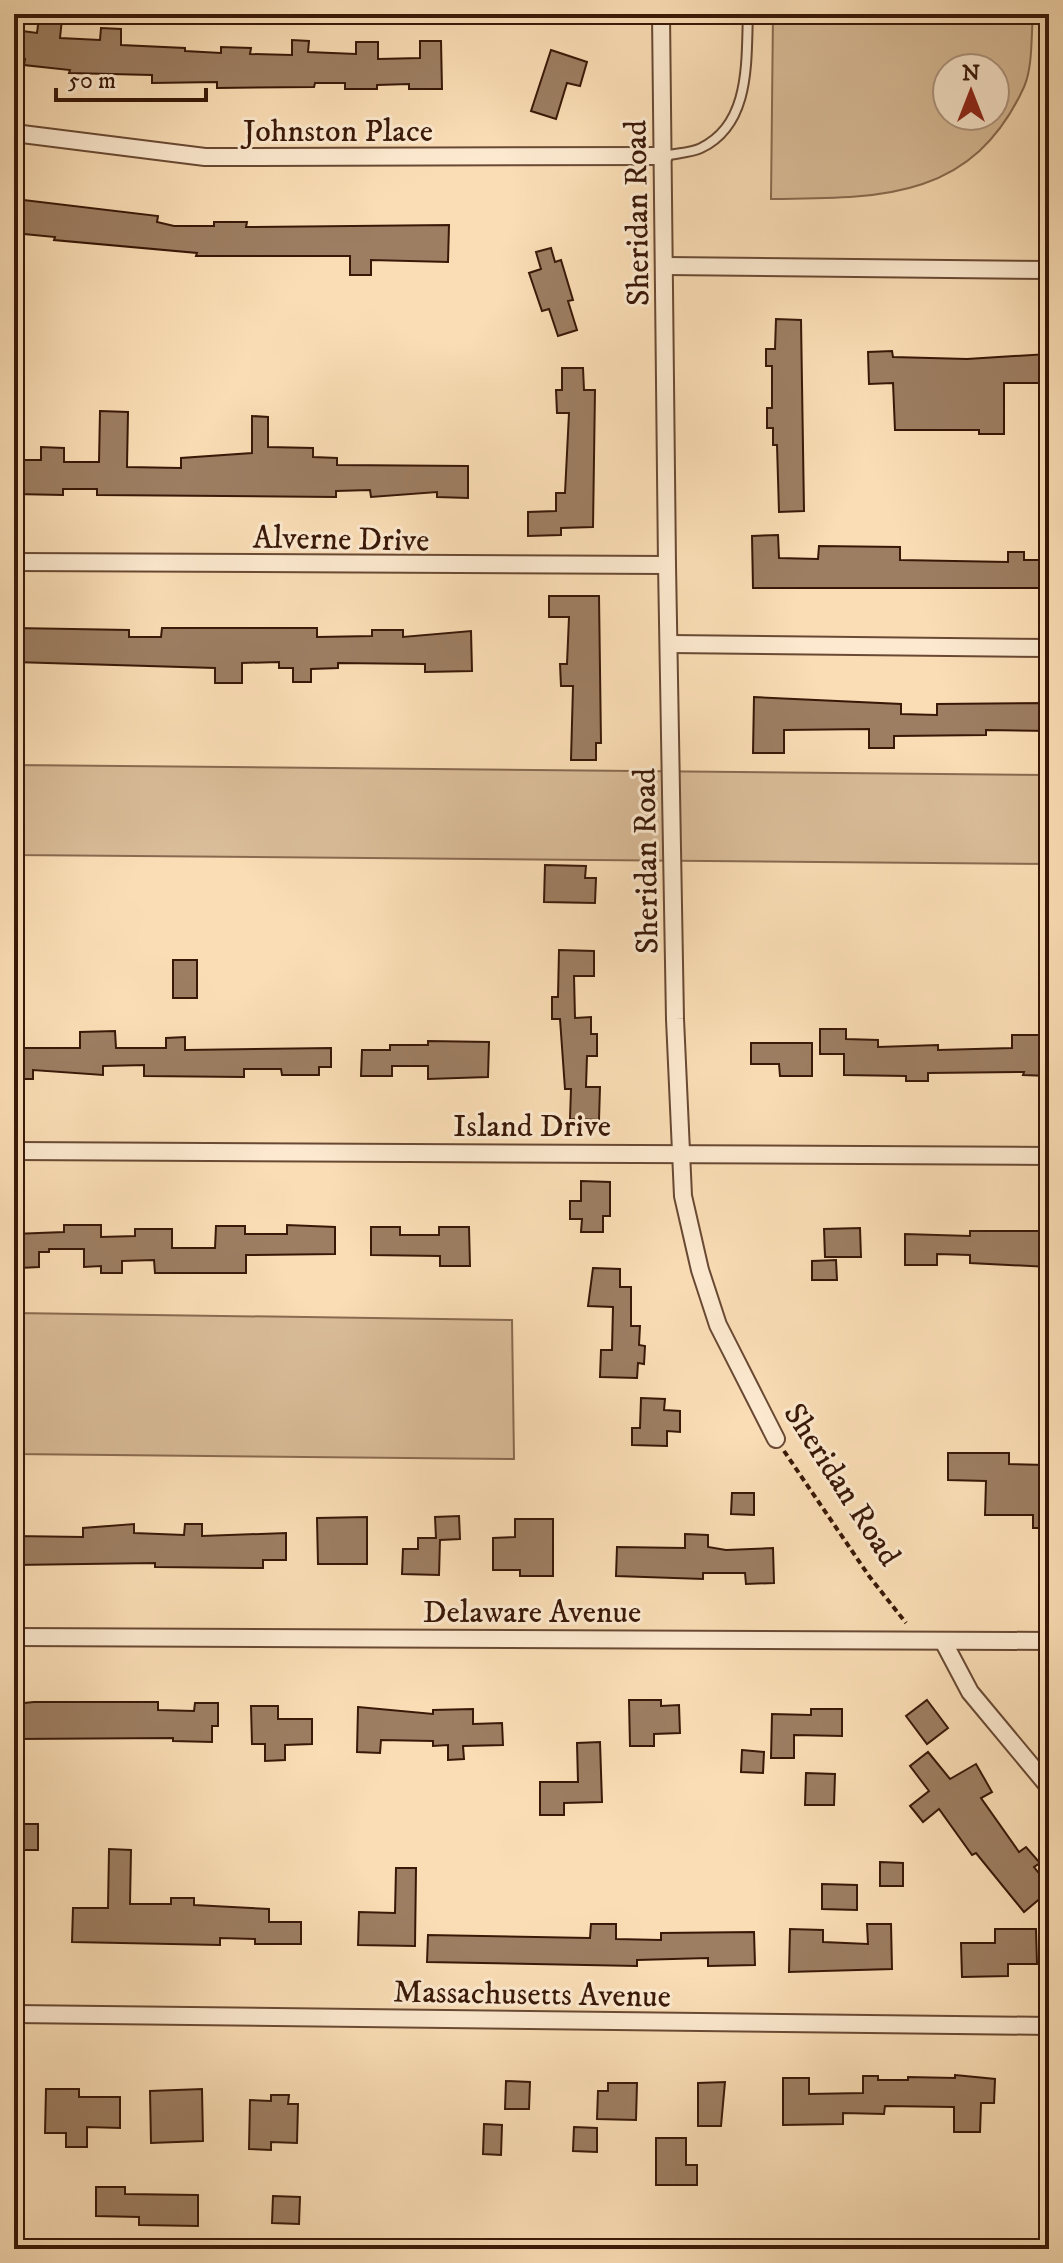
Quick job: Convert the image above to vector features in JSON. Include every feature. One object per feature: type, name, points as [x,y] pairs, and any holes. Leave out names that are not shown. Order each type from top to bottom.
[{"type":"street","name":"Sheridan Road","points":[[661,14],[667,565],[683,1196],[709,1296],[732,1356],[776,1439]]},
{"type":"street","name":"Johnston Place","points":[[14,133],[218,157],[664,156]]},
{"type":"street","points":[[666,266],[1049,270]]},
{"type":"street","name":"Alverne Drive","points":[[14,562],[667,565]]},
{"type":"street","points":[[670,644],[1049,648]]},
{"type":"street","name":"Island Drive","points":[[14,1151],[1049,1156]]},
{"type":"street","name":"Delaware Avenue","points":[[14,1637],[1049,1641]]},
{"type":"street","points":[[943,1641],[970,1692],[1049,1787]]},
{"type":"street","name":"Massachusetts Avenue","points":[[14,2014],[1049,2026]]},
{"type":"lane","points":[[664,156],[701,148],[731,125],[742,95],[748,14]]},
{"type":"path","name":"Sheridan Road","points":[[776,1439],[869,1576],[922,1641]]},
{"type":"shaded area","points":[[773,14],[1033,14],[1027,79],[1011,111],[1011,52],[931,52],[931,132],[997,132],[978,152],[950,172],[918,185],[849,197],[771,199]]},
{"type":"shaded area","points":[[14,765],[1049,775],[1049,864],[14,855]]},
{"type":"shaded area","points":[[14,1313],[512,1320],[514,1459],[14,1454]]},
{"type":"building","points":[[39,17],[62,19],[60,38],[100,40],[101,28],[121,29],[121,45],[185,48],[185,51],[221,53],[221,47],[251,48],[250,54],[292,55],[292,40],[309,41],[308,52],[356,54],[356,42],[378,42],[378,59],[420,58],[420,41],[441,41],[442,89],[409,89],[409,84],[377,85],[377,89],[345,89],[345,83],[315,83],[314,87],[217,88],[217,82],[152,83],[152,75],[69,73],[70,70],[24,65],[25,59],[14,58],[14,30],[37,33]]},
{"type":"building","points":[[551,50],[587,62],[580,86],[567,83],[556,119],[531,111]]},
{"type":"building","points":[[15,199],[158,216],[157,222],[174,226],[214,226],[214,222],[247,222],[246,227],[449,225],[448,262],[371,260],[371,275],[350,275],[350,256],[196,256],[197,253],[54,240],[55,237],[14,233]]},
{"type":"building","points":[[551,248],[555,262],[561,260],[573,300],[568,301],[577,330],[558,336],[549,309],[542,311],[529,273],[541,269],[536,252]]},
{"type":"building","points":[[776,319],[801,320],[804,511],[779,512],[777,445],[773,445],[773,428],[767,428],[767,408],[772,408],[772,366],[766,366],[766,349],[775,349]]},
{"type":"building","points":[[892,351],[893,357],[967,359],[1048,354],[1048,383],[1004,383],[1004,434],[979,434],[979,430],[895,430],[893,383],[869,384],[868,352]]},
{"type":"building","points":[[562,368],[583,368],[584,390],[595,390],[593,527],[561,528],[561,535],[528,536],[528,512],[556,511],[556,493],[565,493],[569,413],[557,413],[556,390],[562,390]]},
{"type":"building","points":[[100,411],[128,412],[127,467],[181,468],[181,458],[252,453],[252,416],[268,417],[268,447],[313,448],[313,457],[337,458],[337,465],[468,466],[468,498],[437,497],[437,492],[371,497],[370,490],[336,491],[336,497],[97,495],[97,489],[63,489],[63,495],[14,494],[14,460],[41,460],[41,447],[64,448],[64,462],[99,462]]},
{"type":"building","points":[[778,535],[779,558],[818,559],[819,546],[900,547],[900,560],[1008,562],[1008,552],[1024,552],[1024,560],[1049,560],[1049,588],[753,588],[752,536]]},
{"type":"building","points":[[549,596],[599,596],[601,743],[596,743],[596,760],[571,760],[573,686],[561,686],[560,664],[567,664],[569,617],[549,617]]},
{"type":"building","points":[[14,628],[129,630],[129,637],[161,637],[162,628],[317,628],[317,637],[372,636],[372,630],[403,630],[403,637],[471,631],[472,671],[425,672],[425,664],[338,663],[338,668],[311,669],[311,682],[293,682],[293,668],[279,668],[279,662],[242,663],[242,683],[215,683],[215,668],[14,662]]},
{"type":"building","points":[[754,697],[901,704],[901,714],[937,715],[937,704],[1049,703],[1049,731],[986,730],[986,735],[894,736],[894,748],[869,748],[869,729],[784,730],[784,753],[753,753]]},
{"type":"building","points":[[545,865],[586,866],[585,878],[596,878],[595,903],[544,902]]},
{"type":"building","points":[[559,950],[594,951],[594,976],[574,976],[575,1018],[591,1017],[591,1034],[597,1034],[597,1056],[587,1056],[586,1087],[600,1087],[599,1120],[570,1119],[571,1089],[565,1089],[560,1019],[552,1019],[552,997],[558,997]]},
{"type":"building","points":[[173,960],[197,960],[197,998],[173,998]]},
{"type":"building","points":[[820,1029],[846,1029],[846,1039],[878,1040],[878,1047],[938,1045],[938,1050],[1012,1048],[1012,1035],[1039,1035],[1039,1048],[1049,1049],[1049,1076],[1023,1075],[1024,1072],[928,1073],[928,1081],[906,1081],[906,1076],[844,1075],[844,1054],[820,1054]]},
{"type":"building","points":[[115,1031],[116,1048],[166,1048],[166,1038],[185,1037],[185,1050],[331,1048],[331,1067],[319,1067],[319,1075],[282,1075],[281,1069],[244,1069],[244,1077],[144,1076],[144,1065],[103,1066],[103,1075],[33,1070],[33,1079],[16,1079],[14,1048],[80,1048],[80,1032]]},
{"type":"building","points":[[428,1041],[489,1042],[488,1077],[428,1079],[428,1066],[392,1066],[392,1076],[361,1076],[362,1050],[390,1050],[390,1045],[428,1045]]},
{"type":"building","points":[[751,1043],[812,1043],[812,1076],[780,1076],[779,1064],[751,1064]]},
{"type":"building","points":[[581,1181],[610,1182],[610,1216],[603,1216],[603,1232],[581,1232],[582,1219],[570,1219],[570,1201],[581,1201]]},
{"type":"building","points":[[64,1225],[101,1225],[101,1237],[135,1236],[135,1229],[172,1229],[172,1248],[215,1248],[216,1226],[245,1226],[245,1234],[287,1234],[287,1225],[335,1227],[335,1254],[246,1255],[246,1273],[155,1273],[154,1260],[122,1261],[122,1273],[101,1273],[101,1266],[84,1267],[84,1249],[49,1249],[49,1252],[39,1252],[39,1267],[20,1268],[20,1254],[14,1255],[14,1234],[64,1232]]},
{"type":"building","points":[[371,1227],[400,1227],[400,1235],[439,1235],[439,1227],[469,1227],[470,1266],[440,1266],[440,1256],[371,1255]]},
{"type":"building","points":[[860,1228],[861,1257],[825,1257],[824,1229]]},
{"type":"building","points":[[970,1231],[1049,1231],[1049,1267],[970,1263],[970,1255],[937,1254],[937,1265],[905,1265],[905,1234],[970,1236]]},
{"type":"building","points":[[836,1260],[837,1280],[812,1280],[812,1261]]},
{"type":"building","points":[[593,1268],[620,1269],[620,1287],[631,1287],[631,1326],[640,1326],[639,1345],[645,1346],[644,1364],[638,1363],[637,1378],[600,1377],[601,1350],[612,1350],[613,1307],[588,1306]]},
{"type":"building","points":[[641,1398],[665,1399],[664,1410],[680,1411],[680,1432],[667,1431],[667,1446],[632,1445],[632,1428],[640,1428]]},
{"type":"building","points":[[948,1453],[1009,1453],[1009,1464],[1045,1465],[1049,1528],[1033,1528],[1033,1515],[985,1515],[986,1481],[948,1480]]},
{"type":"building","points":[[732,1493],[754,1493],[754,1515],[731,1514]]},
{"type":"building","points":[[459,1516],[460,1539],[440,1540],[439,1575],[402,1574],[403,1549],[418,1549],[418,1538],[436,1538],[435,1517]]},
{"type":"building","points":[[367,1517],[367,1564],[318,1564],[317,1518]]},
{"type":"building","points":[[515,1519],[553,1519],[553,1576],[520,1576],[520,1570],[493,1570],[493,1538],[515,1537]]},
{"type":"building","points":[[134,1524],[134,1533],[184,1535],[185,1524],[202,1524],[202,1536],[286,1533],[286,1560],[263,1560],[263,1568],[155,1567],[155,1563],[14,1565],[14,1536],[83,1537],[83,1528]]},
{"type":"building","points":[[685,1534],[708,1535],[708,1547],[726,1550],[773,1548],[774,1583],[746,1584],[745,1573],[703,1573],[703,1579],[616,1576],[617,1547],[685,1548]]},
{"type":"building","points":[[629,1700],[661,1700],[661,1706],[679,1705],[680,1733],[654,1734],[654,1746],[630,1746]]},
{"type":"building","points":[[927,1700],[948,1728],[927,1744],[906,1716]]},
{"type":"building","points":[[158,1702],[158,1710],[194,1711],[195,1703],[218,1703],[218,1726],[212,1726],[212,1742],[173,1741],[173,1738],[14,1739],[14,1704]]},
{"type":"building","points":[[251,1706],[278,1706],[278,1719],[312,1719],[312,1744],[285,1745],[285,1760],[265,1761],[265,1744],[252,1744]]},
{"type":"building","points":[[358,1707],[433,1714],[433,1710],[473,1709],[473,1724],[502,1723],[503,1745],[463,1746],[464,1759],[448,1760],[448,1745],[433,1746],[433,1741],[381,1740],[380,1753],[357,1752]]},
{"type":"building","points":[[811,1709],[842,1709],[842,1736],[794,1735],[794,1758],[771,1758],[772,1714],[811,1715]]},
{"type":"building","points":[[600,1742],[602,1802],[564,1803],[564,1815],[540,1815],[540,1782],[578,1782],[577,1743]]},
{"type":"building","points":[[742,1750],[764,1752],[763,1773],[741,1772]]},
{"type":"building","points":[[928,1752],[950,1779],[976,1764],[992,1792],[981,1798],[1019,1852],[1026,1847],[1040,1863],[1034,1867],[1049,1886],[1049,1891],[1024,1912],[976,1853],[972,1855],[939,1809],[923,1822],[910,1806],[929,1791],[910,1766]]},
{"type":"building","points":[[806,1773],[835,1774],[834,1805],[805,1805]]},
{"type":"building","points":[[14,1824],[38,1824],[38,1850],[14,1850]]},
{"type":"building","points":[[109,1849],[131,1850],[130,1904],[171,1904],[171,1898],[194,1898],[194,1905],[269,1909],[269,1922],[301,1922],[301,1944],[255,1944],[255,1939],[220,1938],[220,1945],[72,1942],[73,1908],[108,1908]]},
{"type":"building","points":[[880,1862],[903,1863],[903,1886],[880,1886]]},
{"type":"building","points":[[396,1868],[416,1868],[415,1946],[358,1945],[359,1912],[395,1913]]},
{"type":"building","points":[[822,1884],[857,1885],[857,1910],[822,1909]]},
{"type":"building","points":[[591,1924],[616,1924],[616,1939],[661,1940],[661,1933],[754,1932],[755,1965],[708,1966],[708,1958],[637,1960],[637,1966],[427,1962],[428,1935],[590,1938]]},
{"type":"building","points":[[867,1924],[891,1924],[892,1969],[789,1972],[790,1929],[823,1930],[823,1942],[868,1944]]},
{"type":"building","points":[[995,1929],[1036,1929],[1037,1964],[1008,1964],[1008,1976],[962,1977],[961,1943],[995,1943]]},
{"type":"building","points":[[955,2075],[995,2079],[994,2103],[981,2103],[980,2132],[954,2132],[954,2107],[885,2106],[884,2114],[843,2113],[843,2124],[783,2125],[783,2078],[809,2078],[809,2094],[863,2093],[863,2076],[878,2076],[878,2080],[908,2080],[908,2077],[955,2078]]},
{"type":"building","points":[[506,2081],[530,2082],[529,2109],[505,2109]]},
{"type":"building","points":[[725,2082],[721,2126],[698,2126],[698,2083]]},
{"type":"building","points":[[608,2083],[637,2083],[636,2120],[597,2119],[598,2091],[608,2091]]},
{"type":"building","points":[[46,2089],[79,2089],[79,2097],[120,2097],[120,2128],[87,2127],[87,2147],[66,2147],[66,2133],[45,2133]]},
{"type":"building","points":[[202,2089],[203,2141],[151,2143],[150,2091]]},
{"type":"building","points":[[271,2095],[289,2095],[288,2104],[298,2104],[297,2143],[271,2142],[271,2150],[249,2149],[250,2100],[271,2101]]},
{"type":"building","points":[[484,2124],[502,2125],[501,2155],[483,2154]]},
{"type":"building","points":[[574,2127],[597,2128],[597,2152],[573,2151]]},
{"type":"building","points":[[656,2138],[686,2138],[686,2165],[697,2165],[697,2185],[656,2185]]},
{"type":"building","points":[[96,2187],[125,2187],[125,2194],[198,2195],[198,2226],[139,2225],[139,2217],[96,2216]]},
{"type":"building","points":[[273,2196],[300,2197],[299,2224],[272,2223]]}]
